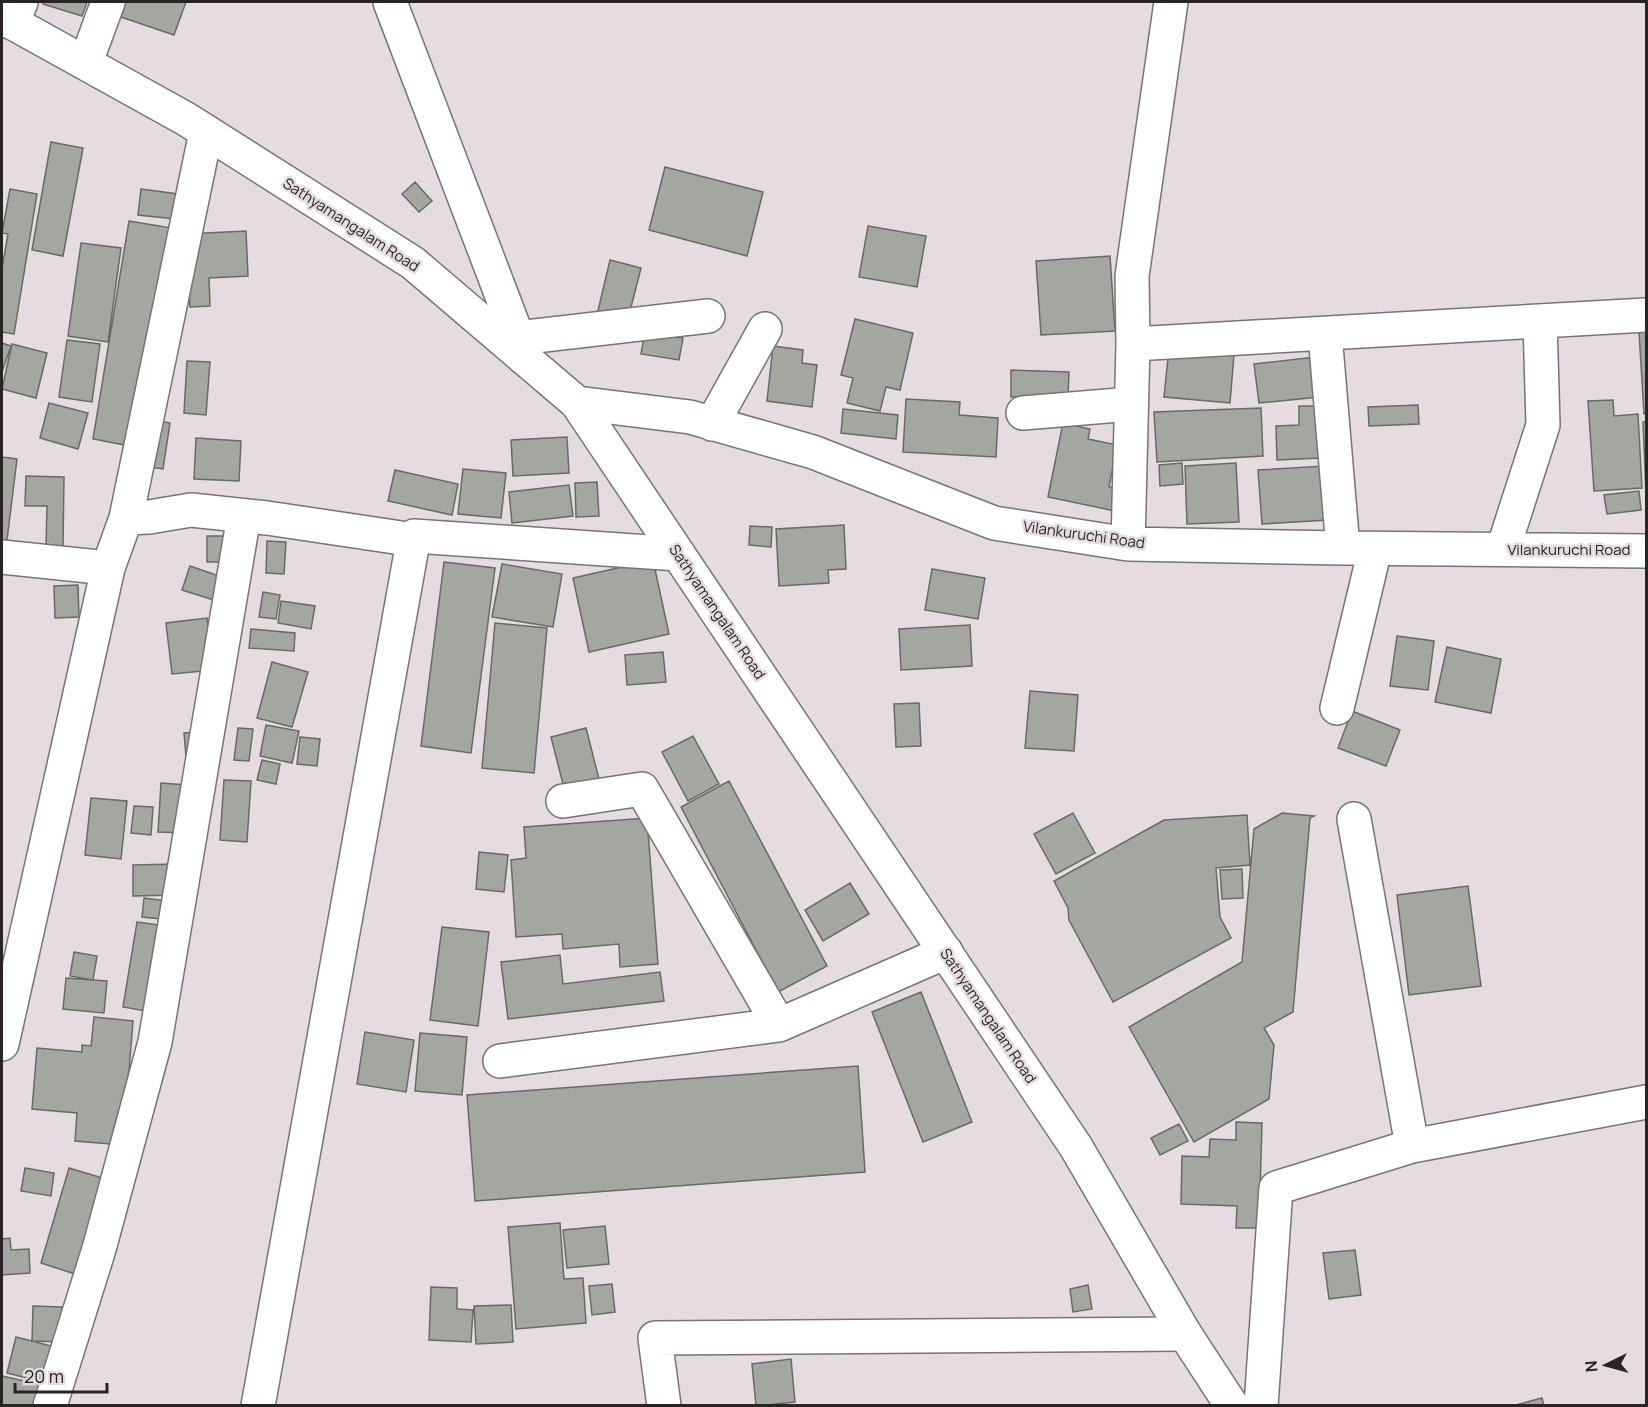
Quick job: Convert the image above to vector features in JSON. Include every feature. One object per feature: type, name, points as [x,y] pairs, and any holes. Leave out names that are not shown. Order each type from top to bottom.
[{"type":"main road","points":[[86,62],[108,2]]},
{"type":"main road","points":[[390,2],[521,348],[708,316]]},
{"type":"main road","points":[[1128,544],[1133,344],[1132,276],[1171,2]]},
{"type":"main road","name":"Sathyamangalam Road","points":[[12,15],[86,62],[206,132],[413,263],[521,348],[577,403],[1076,1147],[1185,1334],[1232,1406]]},
{"type":"main road","points":[[2,1044],[108,568],[126,518],[206,132]]},
{"type":"main road","points":[[1133,344],[1647,315]]},
{"type":"main road","points":[[1503,549],[1543,425],[1540,321]]},
{"type":"main road","points":[[712,423],[765,329]]},
{"type":"main road","points":[[1325,334],[1343,548]]},
{"type":"main road","name":"Vilankuruchi Road","points":[[577,403],[690,417],[813,452],[993,523],[1128,544],[1647,551]]},
{"type":"main road","points":[[1023,413],[1131,404]]},
{"type":"main road","points":[[126,518],[191,510],[408,539],[414,536],[678,554]]},
{"type":"main road","points":[[50,1406],[99,1249],[155,1042],[244,516]]},
{"type":"main road","points":[[258,1406],[414,536]]},
{"type":"main road","points":[[1337,708],[1375,549]]},
{"type":"main road","points":[[2,557],[108,568]]},
{"type":"main road","points":[[563,801],[642,789],[779,1025]]},
{"type":"main road","points":[[1354,819],[1412,1146]]},
{"type":"main road","points":[[500,1061],[779,1025],[946,952]]},
{"type":"main road","points":[[1262,1406],[1276,1188],[1412,1146],[1647,1102]]},
{"type":"main road","points":[[664,1406],[655,1338],[1185,1334]]},
{"type":"building","points":[[44,2],[87,2],[82,16],[43,4]]},
{"type":"building","points":[[123,2],[186,2],[174,35],[118,16]]},
{"type":"building","points":[[51,142],[83,148],[63,256],[32,250]]},
{"type":"building","points":[[665,167],[763,192],[747,256],[649,230]]},
{"type":"building","points":[[415,182],[432,201],[419,212],[402,194]]},
{"type":"building","points":[[10,189],[37,194],[14,334],[2,332],[2,268],[8,234],[2,233]]},
{"type":"building","points":[[141,189],[178,194],[175,219],[138,215]]},
{"type":"building","points":[[129,221],[172,228],[135,447],[93,439]]},
{"type":"building","points":[[868,226],[926,236],[917,287],[859,277]]},
{"type":"building","points":[[246,231],[248,276],[209,278],[210,306],[190,307],[186,234]]},
{"type":"building","points":[[81,243],[121,248],[108,342],[68,336]]},
{"type":"building","points":[[1110,256],[1115,331],[1041,335],[1036,261]]},
{"type":"building","points":[[610,260],[641,268],[627,323],[597,315]]},
{"type":"building","points":[[855,319],[913,333],[900,390],[886,387],[880,411],[847,403],[853,378],[841,375]]},
{"type":"building","points":[[645,332],[683,338],[679,360],[641,354]]},
{"type":"building","points":[[1639,332],[1646,332],[1646,414],[1644,414]]},
{"type":"building","points":[[67,340],[100,344],[92,402],[59,397]]},
{"type":"building","points":[[2,343],[11,346],[2,372]]},
{"type":"building","points":[[12,344],[47,353],[36,398],[2,389]]},
{"type":"building","points":[[773,346],[803,350],[802,363],[817,365],[812,407],[767,401]]},
{"type":"building","points":[[1169,348],[1234,355],[1230,403],[1164,397]]},
{"type":"building","points":[[1315,357],[1319,397],[1259,403],[1254,364]]},
{"type":"building","points":[[187,361],[210,362],[206,415],[184,413]]},
{"type":"building","points":[[1011,370],[1069,372],[1068,398],[1011,397]]},
{"type":"building","points":[[906,399],[960,402],[959,415],[998,418],[996,457],[903,452]]},
{"type":"building","points":[[1613,400],[1614,416],[1638,414],[1642,488],[1594,491],[1588,401]]},
{"type":"building","points":[[49,403],[88,413],[78,449],[40,438]]},
{"type":"building","points":[[1418,405],[1419,424],[1369,426],[1368,407]]},
{"type":"building","points":[[1299,406],[1321,406],[1322,458],[1277,460],[1276,426],[1299,425]]},
{"type":"building","points":[[1261,408],[1263,456],[1157,462],[1154,412]]},
{"type":"building","points":[[843,409],[898,415],[896,439],[841,433]]},
{"type":"building","points":[[150,419],[170,423],[163,469],[143,466]]},
{"type":"building","points":[[1646,421],[1646,495],[1643,422]]},
{"type":"building","points":[[1063,423],[1090,429],[1088,439],[1117,445],[1109,487],[1120,489],[1115,511],[1048,497]]},
{"type":"building","points":[[567,437],[569,473],[513,476],[511,440]]},
{"type":"building","points":[[196,438],[241,441],[239,481],[194,479]]},
{"type":"building","points":[[2,457],[17,459],[7,540],[2,540]]},
{"type":"building","points":[[1182,463],[1183,484],[1160,486],[1159,465]]},
{"type":"building","points":[[1236,463],[1239,522],[1187,524],[1185,466]]},
{"type":"building","points":[[1325,466],[1328,520],[1262,524],[1258,470]]},
{"type":"building","points":[[463,469],[506,473],[501,518],[458,514]]},
{"type":"building","points":[[395,470],[458,484],[452,515],[388,501]]},
{"type":"building","points":[[26,476],[64,477],[63,548],[46,547],[47,506],[25,506]]},
{"type":"building","points":[[597,482],[599,516],[576,517],[575,483]]},
{"type":"building","points":[[569,485],[573,516],[512,523],[509,492]]},
{"type":"building","points":[[1639,491],[1641,510],[1607,514],[1604,495]]},
{"type":"building","points":[[844,525],[846,569],[828,570],[829,583],[779,586],[776,529]]},
{"type":"building","points":[[750,526],[772,527],[771,547],[749,545]]},
{"type":"building","points":[[207,536],[229,536],[228,562],[207,562]]},
{"type":"building","points":[[267,541],[286,542],[284,574],[266,573]]},
{"type":"building","points":[[653,560],[669,634],[589,652],[573,578]]},
{"type":"building","points":[[444,562],[495,568],[471,753],[421,746]]},
{"type":"building","points":[[502,564],[562,574],[553,627],[492,617]]},
{"type":"building","points":[[190,566],[225,578],[217,601],[182,590]]},
{"type":"building","points":[[932,569],[985,578],[978,619],[925,610]]},
{"type":"building","points":[[78,585],[79,617],[55,618],[54,586]]},
{"type":"building","points":[[263,592],[280,595],[276,619],[259,617]]},
{"type":"building","points":[[281,601],[315,606],[311,629],[278,623]]},
{"type":"building","points":[[207,618],[213,670],[172,674],[166,623]]},
{"type":"building","points":[[495,623],[547,628],[534,773],[482,768]]},
{"type":"building","points":[[970,625],[972,666],[901,670],[899,629]]},
{"type":"building","points":[[251,629],[295,633],[294,651],[249,648]]},
{"type":"building","points":[[1397,636],[1434,641],[1428,690],[1390,686]]},
{"type":"building","points":[[1447,647],[1501,659],[1491,713],[1435,702]]},
{"type":"building","points":[[663,652],[666,682],[627,685],[625,655]]},
{"type":"building","points":[[272,662],[308,672],[292,727],[257,718]]},
{"type":"building","points":[[1030,691],[1078,695],[1074,751],[1025,748]]},
{"type":"building","points":[[919,703],[921,746],[896,747],[894,704]]},
{"type":"building","points":[[1352,711],[1400,730],[1386,766],[1338,748]]},
{"type":"building","points":[[266,725],[299,731],[292,763],[260,756]]},
{"type":"building","points":[[238,728],[253,729],[249,761],[234,760]]},
{"type":"building","points":[[586,728],[599,779],[564,788],[551,737]]},
{"type":"building","points":[[199,732],[201,756],[186,757],[184,733]]},
{"type":"building","points":[[693,736],[719,784],[688,801],[662,752]]},
{"type":"building","points":[[300,737],[320,739],[317,766],[297,764]]},
{"type":"building","points":[[262,760],[280,764],[276,784],[257,780]]},
{"type":"building","points":[[224,780],[251,781],[247,842],[220,840]]},
{"type":"building","points":[[729,781],[827,966],[778,992],[681,807]]},
{"type":"building","points":[[161,783],[187,785],[184,833],[158,832]]},
{"type":"building","points":[[91,798],[127,801],[121,859],[85,855]]},
{"type":"building","points":[[134,806],[153,807],[151,835],[131,833]]},
{"type":"building","points":[[1073,813],[1095,853],[1056,874],[1034,834]]},
{"type":"building","points":[[1282,813],[1314,816],[1310,818],[1293,1012],[1264,1028],[1274,1045],[1269,1099],[1194,1142],[1129,1027],[1242,962],[1254,829]]},
{"type":"building","points":[[1247,815],[1250,865],[1216,868],[1220,917],[1231,938],[1113,1002],[1069,920],[1068,908],[1054,881],[1164,820]]},
{"type":"building","points":[[647,818],[658,964],[620,967],[619,944],[563,949],[562,934],[516,937],[511,860],[526,858],[524,827]]},
{"type":"building","points":[[479,852],[508,855],[504,892],[476,889]]},
{"type":"building","points":[[176,864],[177,895],[133,896],[133,865]]},
{"type":"building","points":[[1242,869],[1243,898],[1222,899],[1220,870]]},
{"type":"building","points":[[850,883],[869,914],[823,941],[805,910]]},
{"type":"building","points":[[1468,886],[1481,986],[1409,995],[1397,895]]},
{"type":"building","points":[[144,898],[174,902],[172,920],[142,917]]},
{"type":"building","points":[[137,922],[165,926],[151,1012],[123,1007]]},
{"type":"building","points":[[442,927],[489,932],[478,1026],[430,1020]]},
{"type":"building","points":[[74,952],[97,956],[93,980],[70,976]]},
{"type":"building","points":[[560,955],[563,984],[660,972],[664,1001],[508,1019],[501,962]]},
{"type":"building","points":[[66,978],[107,981],[104,1013],[63,1009]]},
{"type":"building","points":[[921,992],[972,1122],[923,1142],[872,1012]]},
{"type":"building","points":[[94,1017],[133,1021],[123,1145],[75,1141],[77,1113],[32,1109],[37,1048],[82,1052],[82,1045],[91,1046]]},
{"type":"building","points":[[365,1032],[414,1040],[406,1092],[357,1084]]},
{"type":"building","points":[[420,1033],[467,1037],[462,1095],[415,1091]]},
{"type":"building","points":[[858,1066],[865,1172],[475,1201],[467,1095]]},
{"type":"building","points":[[1236,1122],[1262,1123],[1259,1228],[1236,1228],[1237,1206],[1181,1204],[1182,1156],[1209,1157],[1210,1139],[1236,1140]]},
{"type":"building","points":[[1179,1124],[1188,1141],[1160,1155],[1151,1138]]},
{"type":"building","points":[[25,1168],[54,1173],[51,1196],[21,1191]]},
{"type":"building","points":[[69,1168],[106,1179],[78,1275],[41,1263]]},
{"type":"building","points":[[560,1223],[564,1279],[583,1278],[586,1323],[516,1329],[508,1227]]},
{"type":"building","points":[[605,1226],[609,1264],[567,1268],[563,1230]]},
{"type":"building","points":[[10,1238],[11,1250],[29,1249],[30,1273],[2,1275],[2,1239]]},
{"type":"building","points":[[1355,1250],[1361,1295],[1329,1299],[1323,1253]]},
{"type":"building","points":[[612,1284],[615,1312],[592,1315],[589,1286]]},
{"type":"building","points":[[1088,1285],[1092,1309],[1073,1312],[1070,1289]]},
{"type":"building","points":[[431,1287],[457,1288],[457,1309],[473,1310],[471,1342],[429,1340]]},
{"type":"building","points":[[511,1305],[513,1342],[476,1344],[474,1306]]},
{"type":"building","points":[[33,1306],[62,1307],[61,1342],[32,1341]]},
{"type":"building","points":[[16,1337],[59,1348],[50,1384],[7,1373]]},
{"type":"building","points":[[791,1359],[795,1402],[756,1406],[752,1364]]},
{"type":"building","points":[[2,1376],[43,1385],[38,1406],[2,1406]]},
{"type":"building","points":[[1542,1398],[1544,1406],[1516,1406],[1516,1405]]}]
